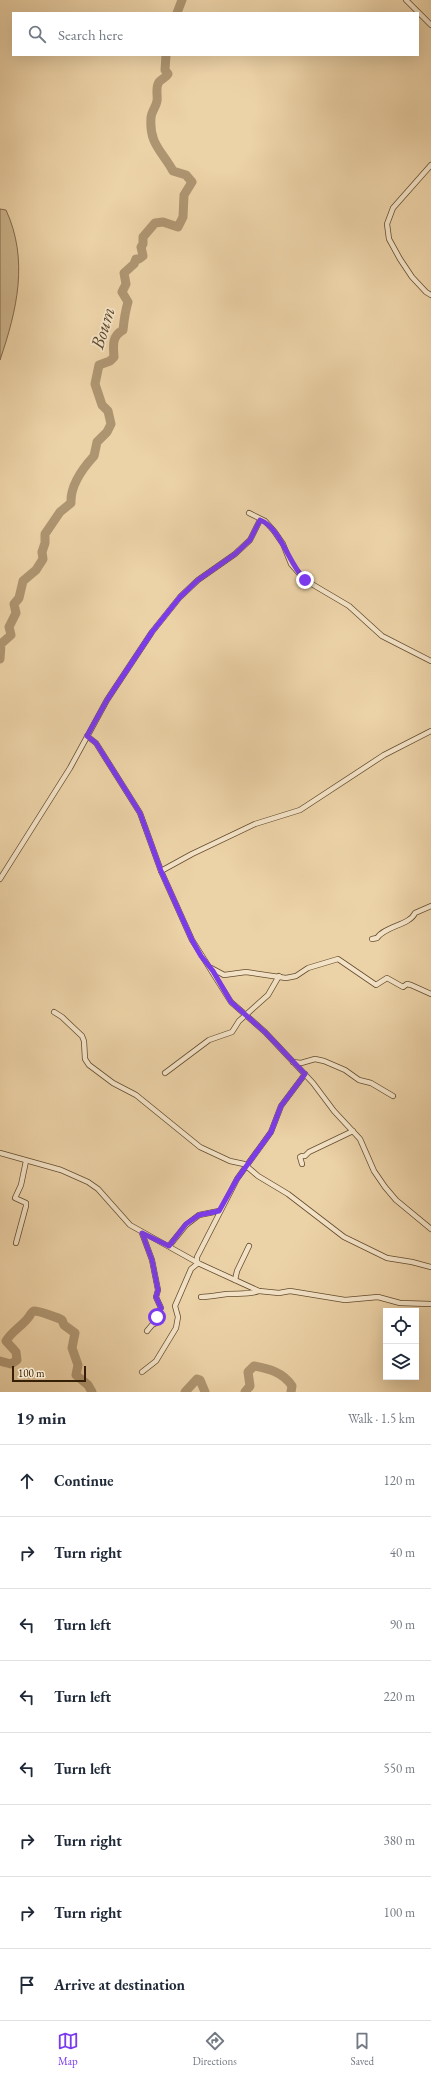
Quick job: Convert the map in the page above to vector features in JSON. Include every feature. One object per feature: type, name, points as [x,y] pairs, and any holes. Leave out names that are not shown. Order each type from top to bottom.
[{"type":"street","points":[[406,0],[418,12]]},
{"type":"street","points":[[419,13],[431,25]]},
{"type":"street","points":[[431,165],[393,208],[387,224],[389,239],[400,259],[412,277],[426,292],[431,295]]},
{"type":"street","points":[[249,513],[260,520],[265,521],[274,531],[283,544],[291,564],[305,580],[349,606],[382,636],[431,661]]},
{"type":"street","points":[[0,879],[70,768],[107,700],[152,632],[180,597],[198,580],[235,554],[250,540],[260,520]]},
{"type":"street","points":[[161,871],[192,854],[255,824],[300,810],[384,756],[431,731]]},
{"type":"street","points":[[87,736],[96,743],[140,813],[161,871],[192,940],[231,1002],[293,1062],[323,1094],[334,1111],[360,1139],[374,1171],[385,1187],[396,1200],[431,1228]]},
{"type":"street","points":[[372,939],[377,938],[380,932],[396,927],[413,917],[415,913],[431,906]]},
{"type":"street","points":[[211,968],[224,975],[246,972],[284,978],[296,976],[308,968],[338,959],[376,985],[387,978],[403,987],[407,984],[431,994]]},
{"type":"street","points":[[165,1073],[209,1040],[232,1032],[239,1021],[268,995],[279,976]]},
{"type":"street","points":[[54,1012],[62,1017],[82,1036],[84,1041],[85,1059],[98,1073],[124,1090],[136,1095],[200,1147],[230,1161],[246,1166],[258,1176],[288,1194],[344,1237],[387,1258],[431,1267]]},
{"type":"street","points":[[293,1062],[301,1063],[315,1059],[324,1061],[345,1070],[359,1080],[371,1084],[392,1096]]},
{"type":"street","points":[[142,1372],[156,1361],[174,1333],[178,1317],[175,1306],[187,1277],[197,1262],[197,1257],[219,1211],[246,1166],[271,1132],[281,1106],[305,1074]]},
{"type":"street","points":[[302,1164],[300,1157],[305,1156],[309,1152],[353,1131]]},
{"type":"street","points":[[0,1153],[61,1170],[88,1182],[98,1189],[130,1225],[142,1233],[197,1262],[259,1291],[279,1293],[290,1291],[345,1300],[378,1297],[400,1303],[431,1304]]},
{"type":"street","points":[[16,1243],[26,1203],[15,1198],[21,1185],[26,1161]]},
{"type":"street","points":[[169,1246],[186,1224],[199,1215],[219,1211]]},
{"type":"street","points":[[142,1233],[152,1260],[158,1290],[156,1297],[161,1308],[157,1312],[158,1322],[152,1324],[146,1331]]},
{"type":"street","points":[[235,1280],[237,1271],[249,1246]]},
{"type":"street","points":[[201,1297],[241,1293],[249,1294],[259,1291]]},
{"type":"shaded area","points":[[0,209],[6,210],[13,229],[19,266],[15,304],[0,360]]},
{"type":"waterway","name":"Boum","points":[[177,12],[182,0]]},
{"type":"waterway","name":"Boum","points":[[0,659],[1,644],[11,635],[9,627],[16,613],[14,604],[19,598],[23,581],[36,570],[43,559],[42,552],[45,543],[45,534],[60,512],[71,503],[71,496],[78,477],[94,456],[97,442],[107,432],[111,424],[108,411],[102,405],[95,384],[99,365],[110,361],[114,357],[114,341],[119,332],[123,330],[128,302],[122,292],[126,284],[124,273],[134,264],[136,259],[143,256],[141,247],[143,244],[143,237],[155,223],[163,222],[178,227],[183,217],[184,195],[192,182],[186,175],[173,171],[157,147],[151,127],[151,116],[157,101],[158,84],[168,74],[165,70],[166,56]]},
{"type":"waterway","points":[[0,1361],[11,1364],[17,1360],[16,1352],[6,1341],[32,1312],[36,1311],[48,1314],[62,1320],[64,1325],[75,1333],[72,1348],[78,1365],[76,1375],[88,1385],[92,1392]]},
{"type":"waterway","points":[[245,1392],[250,1386],[248,1372],[254,1366],[280,1374],[292,1386],[291,1392]]},
{"type":"waterway","points":[[185,1392],[197,1379],[200,1380],[205,1392]]},
{"type":"route","points":[[157,1317],[157,1312],[160,1311],[161,1308],[156,1297],[158,1290],[152,1260],[142,1233],[169,1246],[186,1224],[189,1224],[194,1218],[202,1214],[219,1211],[237,1179],[255,1152],[271,1132],[276,1113],[297,1082],[305,1074],[265,1032],[231,1002],[213,971],[201,956],[171,895],[152,849],[140,813],[96,743],[87,736],[107,700],[152,632],[180,597],[215,566],[235,554],[250,540],[256,525],[260,520],[265,521],[274,531],[283,544],[291,564],[297,573],[305,580]]}]
